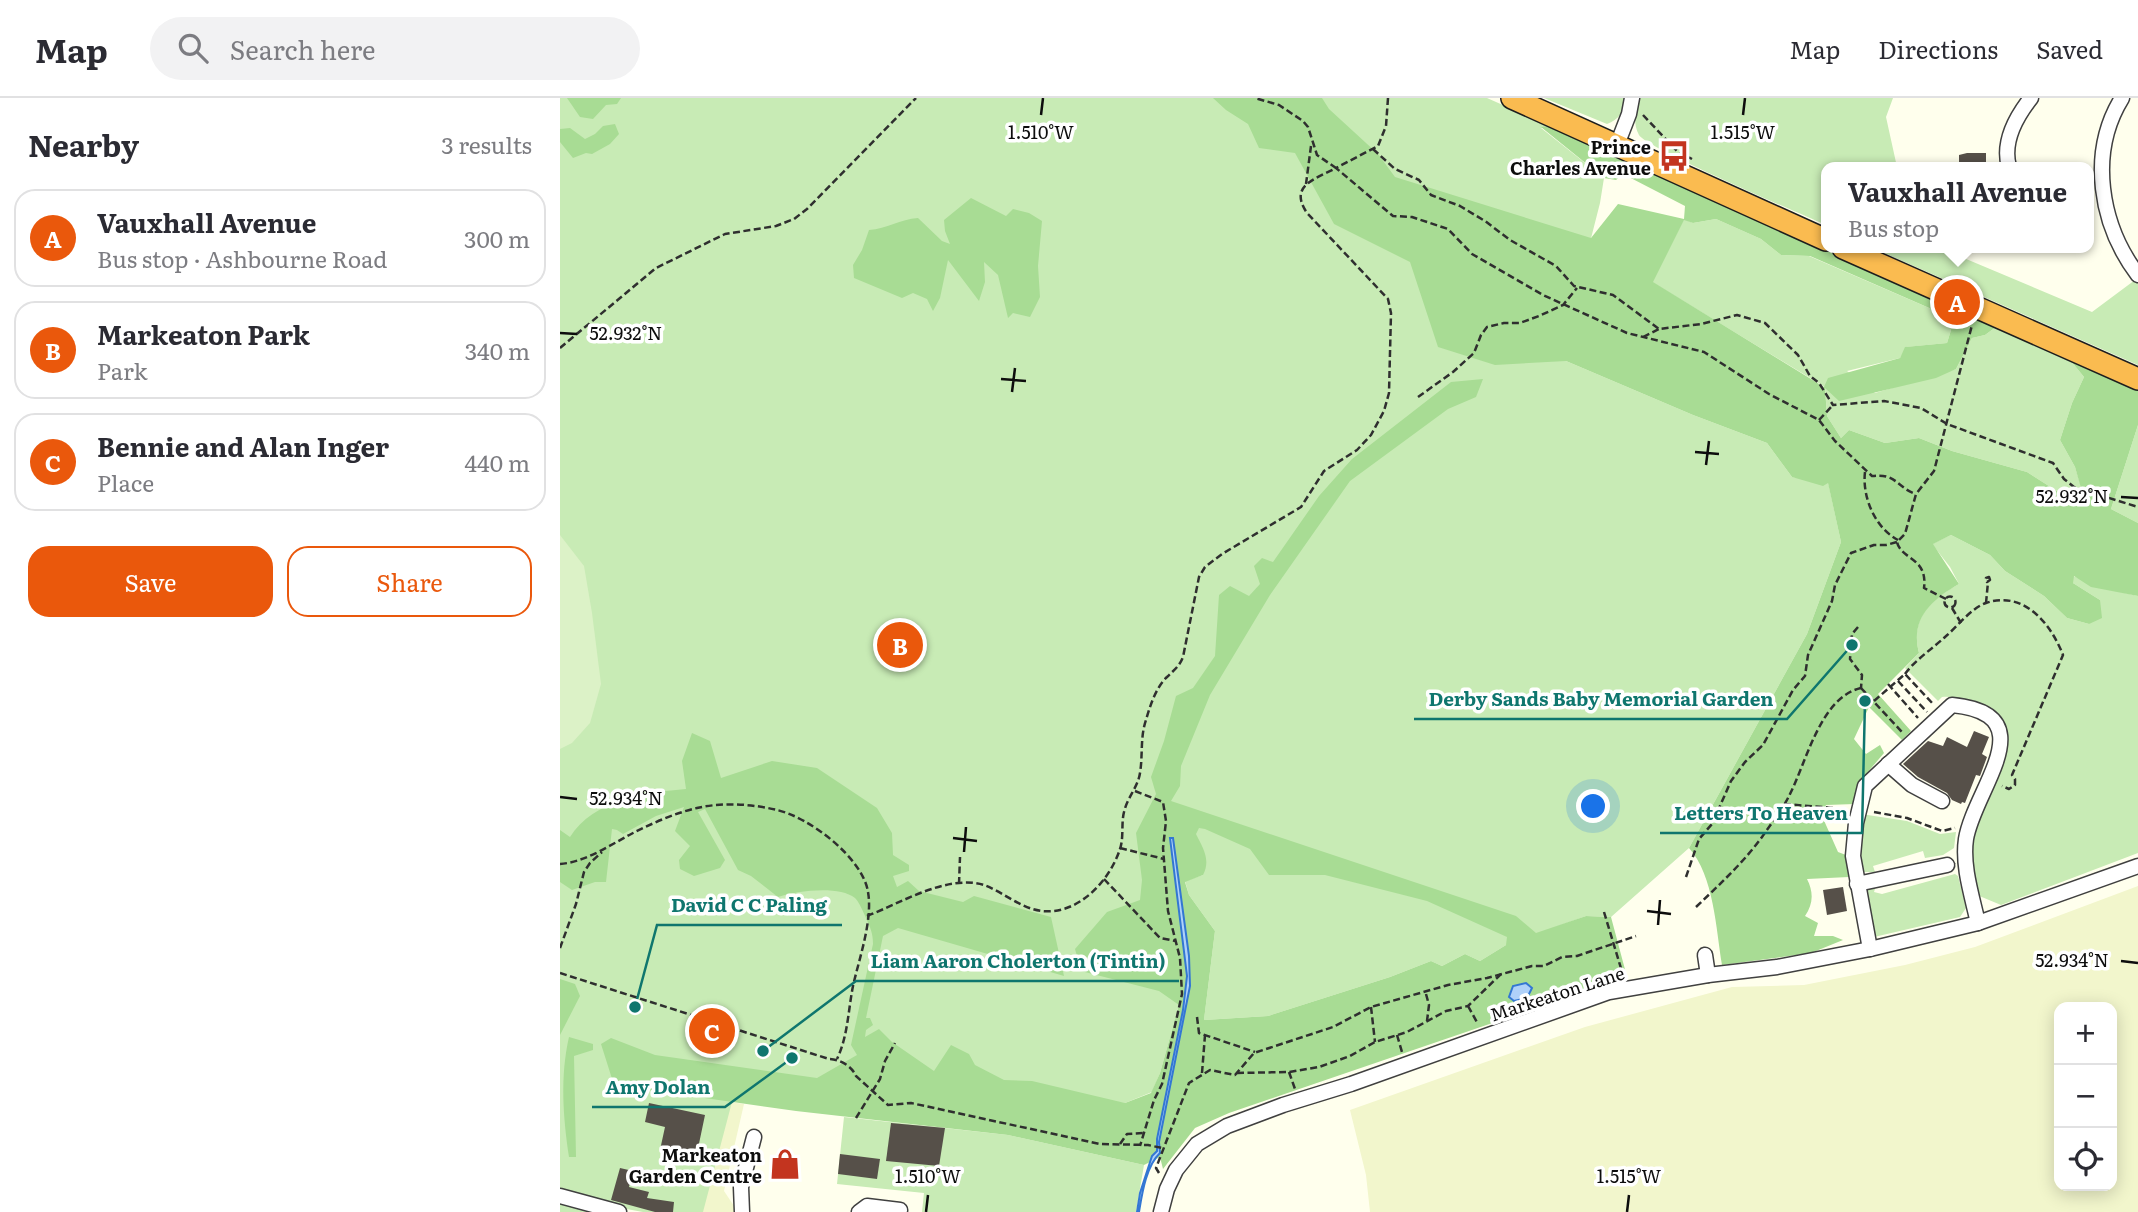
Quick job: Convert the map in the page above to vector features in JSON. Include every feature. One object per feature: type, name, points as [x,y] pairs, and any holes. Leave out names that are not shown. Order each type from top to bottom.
[{"type":"highway","points":[[1519,100],[1821,238]]},
{"type":"highway","points":[[1854,253],[2138,379]]},
{"type":"street","points":[[2008,162],[2009,141],[2018,117],[2031,98]]},
{"type":"street","points":[[2122,98],[2114,114],[2104,150],[2096,196],[2118,242],[2138,275]]},
{"type":"street","points":[[1617,145],[1629,114],[1637,104]]},
{"type":"street","points":[[1870,949],[1853,856],[1865,786],[1952,705],[1961,705],[1984,715],[1999,727],[2002,742],[1969,826],[1964,855],[1978,923]]},
{"type":"street","points":[[1888,764],[1912,785],[1942,801]]},
{"type":"street","points":[[1857,884],[1947,865]]},
{"type":"street","name":"Markeaton Lane","points":[[1161,1212],[1167,1189],[1181,1162],[1206,1138],[1227,1126],[1609,992],[1708,975],[1790,965],[1870,949],[1978,923],[2138,866]]},
{"type":"street","points":[[1705,955],[1708,975]]},
{"type":"street","points":[[742,1212],[741,1187],[754,1137]]},
{"type":"street","points":[[560,1196],[619,1212]]},
{"type":"street","points":[[859,1212],[867,1206],[900,1210]]},
{"type":"path","points":[[560,348],[656,268],[725,234],[757,231],[794,219],[916,98]]},
{"type":"path","points":[[1255,98],[1279,105],[1303,121],[1308,127],[1317,155],[1393,216],[1412,217],[1448,229],[1472,254],[1563,305],[1627,333],[1704,352],[1769,394],[1819,420],[1835,442],[1872,476],[1884,475],[1916,494]]},
{"type":"path","points":[[1306,184],[1378,146],[1384,134],[1388,98]]},
{"type":"path","points":[[1637,104],[1644,118],[1677,151],[1695,161]]},
{"type":"path","points":[[867,916],[933,888],[959,884],[982,885],[1043,911],[1060,909],[1079,902],[1104,879],[1120,848],[1124,812],[1140,773],[1145,720],[1161,685],[1178,668],[1183,657],[1202,571],[1222,554],[1301,507],[1324,471],[1357,450],[1378,422],[1388,399],[1391,313],[1388,299],[1307,213],[1300,195],[1306,184],[1312,144]]},
{"type":"path","points":[[1373,149],[1395,169],[1419,180],[1431,195],[1460,206],[1485,220],[1510,240],[1556,266],[1577,287],[1613,296],[1659,329]]},
{"type":"path","points":[[1418,397],[1453,373],[1474,353],[1487,327],[1520,323],[1563,305],[1577,287]]},
{"type":"path","points":[[1686,877],[1699,839],[1712,824],[1731,781],[1745,762],[1763,745],[1787,698],[1805,676],[1808,655],[1832,601],[1835,585],[1851,554],[1874,545],[1898,541],[1905,534],[1916,494],[1934,471],[1975,313]]},
{"type":"path","points":[[1643,337],[1659,329],[1701,324],[1737,315],[1765,323],[1798,355],[1810,376],[1819,383],[1833,405]]},
{"type":"path","points":[[1819,420],[1833,405],[1884,401],[1921,408],[1947,424],[2053,463],[2064,480],[2074,486],[2138,507]]},
{"type":"path","points":[[1865,470],[1865,495],[1880,525],[1898,541],[1900,550],[1917,561],[1922,571],[1924,588],[1946,599],[1951,597],[1956,604],[1952,608]]},
{"type":"path","points":[[1986,603],[1988,582]]},
{"type":"path","points":[[1946,599],[1945,606],[1952,608],[1961,623]]},
{"type":"path","points":[[1874,701],[1889,685],[1986,603],[2013,603],[2034,611],[2054,636],[2063,655],[2012,775]]},
{"type":"path","points":[[1858,627],[1852,634],[1850,659],[1861,675],[1861,688],[1912,743]]},
{"type":"path","points":[[1889,685],[1919,719],[1934,705],[1905,674]]},
{"type":"path","points":[[1897,680],[1927,712]]},
{"type":"path","points":[[1696,906],[1740,866],[1784,804],[1831,709],[1844,696],[1861,688]]},
{"type":"path","points":[[2006,774],[2012,775]]},
{"type":"path","points":[[2001,780],[2003,787],[2012,788],[2016,782],[2012,775]]},
{"type":"path","points":[[1134,791],[1163,802],[1166,821],[1164,859],[1168,911],[1180,958],[1182,994],[1161,1084],[1140,1146]]},
{"type":"path","points":[[1784,804],[1896,815],[1942,831],[1969,826]]},
{"type":"path","points":[[560,864],[582,859],[675,814],[698,808],[739,805],[779,810],[803,821],[842,848],[858,867],[868,890],[867,916],[846,1034],[837,1059]]},
{"type":"path","points":[[560,948],[584,872],[607,847]]},
{"type":"path","points":[[1120,848],[1164,859]]},
{"type":"path","points":[[959,884],[961,857]]},
{"type":"path","points":[[1104,879],[1160,937],[1175,942]]},
{"type":"path","points":[[1604,912],[1627,988]]},
{"type":"path","points":[[1237,1073],[1255,1052],[1333,1027],[1371,1007],[1448,985],[1532,966],[1544,966],[1562,957],[1577,956],[1636,936]]},
{"type":"path","points":[[560,973],[829,1059],[837,1059],[888,1105],[911,1103],[1100,1144],[1163,1148],[1189,1083],[1210,1070],[1235,1075],[1289,1072],[1319,1067],[1350,1056],[1446,1011],[1468,1006],[1503,973]]},
{"type":"path","points":[[1426,993],[1429,1005],[1427,1021]]},
{"type":"path","points":[[1468,1006],[1485,1036]]},
{"type":"path","points":[[1371,1007],[1375,1042]]},
{"type":"path","points":[[1197,1017],[1199,1033],[1255,1052]]},
{"type":"path","points":[[1202,1075],[1205,1035]]},
{"type":"path","points":[[1397,1035],[1405,1065]]},
{"type":"path","points":[[856,1118],[873,1090],[895,1043]]},
{"type":"path","points":[[1120,1144],[1127,1134],[1144,1133]]},
{"type":"green space","points":[[560,98],[1487,98],[1550,126],[1541,128],[1604,178],[1566,361],[1767,443],[1792,477],[1828,482],[1841,542],[1807,634],[1689,848],[1611,917],[1586,916],[1506,945],[1480,961],[1465,954],[1442,966],[1431,961],[1268,1016],[1204,1020],[1215,931],[1189,895],[1185,881],[1203,875],[1196,835],[1170,935],[1179,1005],[1152,1092],[1125,1103],[737,1083],[703,1212],[643,1212],[621,1208],[621,1212],[560,1212]]},
{"type":"green space","points":[[567,98],[621,98],[617,104],[606,105],[593,119],[580,117]]},
{"type":"green space","points":[[1213,98],[1322,98],[1329,109],[1378,154],[1395,177],[1591,238],[1618,204],[1684,219],[1685,206],[1623,174],[1616,180],[1604,178],[1541,127],[1550,126],[1821,248],[1821,253],[1832,253],[1996,327],[1985,335],[1972,338],[1956,369],[1936,378],[1839,401],[1825,388],[1827,416],[1841,438],[1849,430],[1885,443],[1919,438],[1952,451],[2027,472],[2074,502],[2085,502],[2075,467],[2060,440],[2084,377],[2066,355],[2138,388],[2138,425],[2111,509],[2138,523],[2138,596],[2091,587],[2074,576],[2073,583],[2100,600],[2102,618],[2089,624],[2067,618],[2044,596],[2005,571],[1990,555],[1951,535],[1933,544],[1959,584],[1925,612],[1918,630],[1919,653],[1878,694],[1911,731],[1902,740],[1869,707],[1854,739],[1866,754],[1880,745],[1884,753],[1861,780],[1855,804],[1826,805],[1822,816],[1838,852],[1846,855],[1849,877],[1807,879],[1812,898],[1805,916],[1818,923],[1814,936],[1833,936],[1843,940],[1811,953],[1722,965],[1709,888],[1704,873],[1689,848],[1807,634],[1841,542],[1828,483],[1823,486],[1792,477],[1767,443],[1566,361],[1495,365],[1438,347],[1410,262],[1334,224],[1295,153],[1259,148],[1248,124]],"holes":[[[1716,219],[1761,239],[1781,255],[1810,256],[1943,314],[1951,330],[1947,343],[1905,347],[1900,358],[1828,378],[1824,387],[1653,282],[1684,220],[1693,223]]]},
{"type":"green space","points":[[1544,98],[1624,98],[1624,107],[1615,120],[1607,124]]},
{"type":"green space","points":[[1637,98],[1893,98],[1886,117],[1896,162],[1821,162],[1821,223],[1648,142],[1639,135],[1635,112]]},
{"type":"green space","points":[[615,124],[619,134],[610,144],[592,154],[586,153],[573,158],[560,142],[560,129],[570,128],[585,139],[603,126]]},
{"type":"green space","points":[[971,198],[1006,216],[1013,209],[1029,213],[1042,221],[1038,266],[1040,297],[1030,317],[1013,313],[1008,318],[998,275],[984,262],[985,282],[979,301],[948,260],[940,298],[933,311],[927,299],[913,293],[902,298],[854,278],[853,265],[869,230],[918,218],[942,241],[950,244],[944,220]]},
{"type":"green space","points":[[1684,219],[1693,223],[1716,219],[1761,239],[1781,255],[1809,256],[1943,314],[1951,330],[1947,343],[1906,347],[1900,358],[1847,371],[1875,393],[1956,369],[1972,338],[1985,335],[1996,327],[2066,355],[2084,377],[2060,440],[2075,467],[2086,502],[2074,502],[2027,472],[1952,451],[1919,438],[1885,443],[1849,430],[1841,438],[1827,416],[1825,387],[1652,282]]},
{"type":"green space","points":[[1884,253],[1952,253],[2092,312],[2135,280],[2138,283],[2138,365]]},
{"type":"green space","points":[[1483,379],[1476,397],[1448,409],[1350,481],[1270,595],[1210,695],[1181,766],[1180,786],[1171,801],[1516,916],[1536,933],[1586,916],[1611,917],[1627,977],[1229,1113],[1195,1128],[1163,1169],[1160,1157],[1144,1165],[1008,1135],[796,1111],[614,1085],[601,1044],[611,1038],[655,1055],[817,1078],[857,1055],[851,1045],[873,944],[870,927],[858,902],[848,894],[828,890],[778,897],[751,876],[738,870],[705,809],[698,812],[725,860],[720,868],[694,876],[680,869],[679,860],[690,846],[675,831],[684,807],[656,816],[623,834],[612,829],[606,882],[595,882],[572,890],[560,882],[560,830],[570,837],[580,824],[607,806],[638,796],[686,789],[682,761],[692,733],[710,741],[721,778],[772,761],[817,768],[877,808],[892,833],[893,855],[909,865],[909,871],[893,876],[897,887],[908,881],[919,891],[963,902],[974,896],[1051,917],[1064,976],[898,928],[883,936],[866,1018],[870,1018],[873,1025],[866,1030],[865,1037],[879,1029],[892,1042],[934,1071],[951,1045],[969,1054],[975,1065],[1004,1080],[1032,1081],[1125,1103],[1151,1093],[1160,1073],[1179,1005],[1159,991],[1077,970],[1079,963],[1075,949],[1107,912],[1140,900],[1142,880],[1136,833],[1156,794],[1151,777],[1176,696],[1193,688],[1215,656],[1219,595],[1230,586],[1249,596],[1260,584],[1254,566],[1262,558],[1273,562],[1319,496],[1352,459],[1451,382]],"holes":[[[1199,828],[1250,849],[1269,875],[1325,875],[1427,901],[1507,937],[1506,945],[1480,961],[1465,954],[1442,966],[1431,961],[1268,1016],[1204,1020],[1215,931],[1189,895],[1185,882],[1203,875],[1205,870],[1205,854],[1196,834]]]},
{"type":"green space","points":[[2138,425],[2138,523],[2111,509]]},
{"type":"green space","points":[[560,535],[584,566],[601,684],[590,723],[572,743],[560,749]]},
{"type":"green space","points":[[1951,535],[1990,555],[2005,571],[2044,596],[2067,618],[2089,624],[2100,600],[2073,583],[2073,576],[2138,596],[2138,853],[2001,905],[1977,895],[1970,848],[1971,836],[2003,754],[2007,733],[2004,722],[1994,711],[1979,704],[1951,697],[1942,697],[1938,701],[1905,668],[1919,653],[1917,630],[1925,611],[1939,597],[1959,584],[1932,544]]},
{"type":"green space","points":[[1861,814],[1907,821],[1940,834],[1956,832],[1954,848],[1943,855],[1925,858],[1923,851],[1873,866],[1875,872],[1863,872],[1859,866]]},
{"type":"green space","points":[[1955,874],[1958,876],[1966,908],[1960,917],[1874,937],[1865,892],[1870,886],[1876,886],[1874,892],[1882,894]]},
{"type":"green space","points":[[2138,886],[2138,1212],[1370,1212],[1366,1175],[1350,1110],[1585,1027],[1732,987],[1804,985],[1905,965],[1975,947]]},
{"type":"green space","points":[[560,979],[575,984],[580,996],[560,1035]]},
{"type":"green space","points":[[569,1037],[593,1044],[593,1050],[574,1056],[576,1157],[569,1157],[564,1112],[564,1067]]},
{"type":"green space","points":[[649,1090],[744,1104],[724,1191],[738,1212],[661,1212]]},
{"type":"green space","points":[[844,1117],[1008,1135],[1144,1165],[1136,1212],[922,1212],[924,1193],[837,1184]]},
{"type":"water","points":[[1170,838],[1173,838],[1189,956],[1190,986],[1159,1142],[1160,1153],[1148,1173],[1137,1212],[1140,1193],[1152,1156],[1157,1151],[1187,976]]},
{"type":"water","points":[[1526,983],[1532,988],[1527,998],[1514,1001],[1509,997],[1513,986]]},
{"type":"building","points":[[1986,153],[1986,162],[1959,162],[1959,155]]},
{"type":"building","points":[[1974,731],[1989,737],[1982,754],[1987,757],[1980,776],[1976,775],[1965,803],[1952,800],[1947,793],[1918,777],[1903,764],[1928,741],[1943,746],[1947,737],[1967,747]]},
{"type":"building","points":[[1843,887],[1847,911],[1827,915],[1823,890]]},
{"type":"building","points":[[649,1103],[705,1115],[696,1158],[660,1150],[665,1127],[645,1122]]},
{"type":"building","points":[[891,1123],[945,1128],[939,1166],[886,1161]]},
{"type":"building","points":[[840,1154],[880,1159],[877,1179],[838,1174]]},
{"type":"building","points":[[620,1168],[633,1171],[629,1187],[649,1192],[647,1198],[674,1202],[673,1212],[655,1212],[611,1200]]},
{"type":"place","name":"Prince Charles Avenue","points":[[1674,156]]},
{"type":"place","name":"Vauxhall Avenue","points":[[1957,302]]},
{"type":"place","name":"Markeaton Park","points":[[900,645]]},
{"type":"place","name":"Derby Sands Baby Memorial Garden","points":[[1852,645]]},
{"type":"place","name":"Letters To Heaven","points":[[1865,701]]},
{"type":"place","name":"David C C Paling","points":[[635,1007]]},
{"type":"place","name":"Bennie and Alan Inger","points":[[712,1031]]},
{"type":"place","name":"Liam Aaron Cholerton (Tintin)","points":[[763,1051]]},
{"type":"place","name":"Amy Dolan","points":[[792,1058]]},
{"type":"place","name":"Markeaton Garden Centre","points":[[785,1164]]}]
